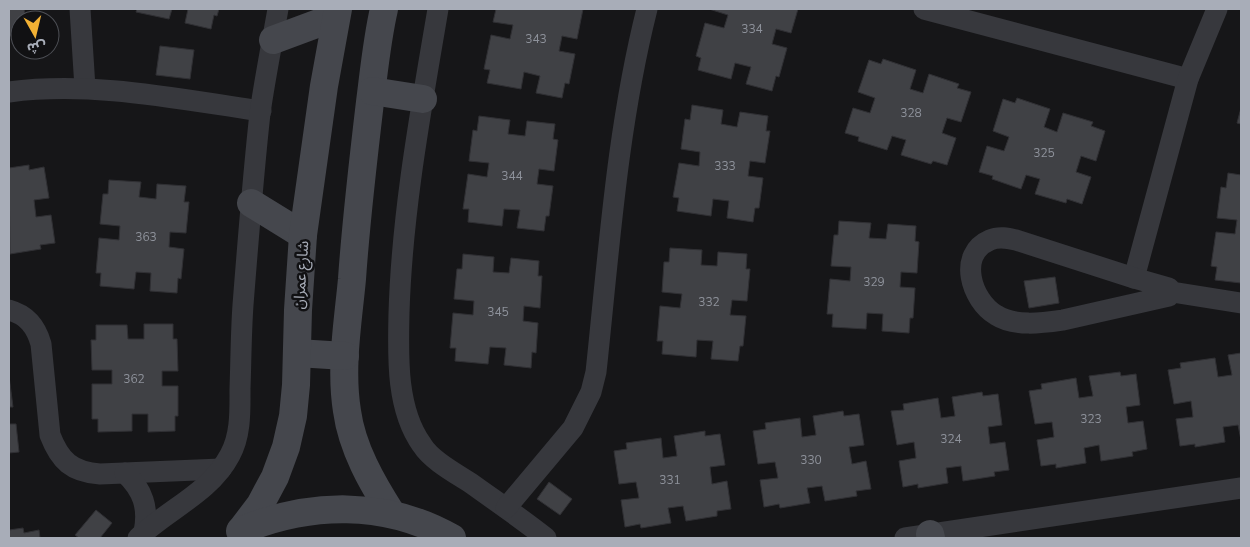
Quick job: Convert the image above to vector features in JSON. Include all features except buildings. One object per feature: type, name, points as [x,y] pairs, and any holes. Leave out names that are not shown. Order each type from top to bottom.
[{"type":"street","points":[[80,9],[85,88]]},
{"type":"street","points":[[141,535],[166,514],[207,485],[221,469],[231,453],[237,436],[240,417],[243,308],[251,203],[261,111],[278,9]]},
{"type":"street","points":[[384,9],[357,211],[345,356],[345,388],[347,412],[364,466],[376,491],[392,514]]},
{"type":"street","points":[[438,9],[405,220],[399,340],[401,379],[405,405],[412,431],[423,448],[546,538]]},
{"type":"street","points":[[506,508],[572,428],[592,392],[596,372],[609,238],[623,132],[647,9]]},
{"type":"street","points":[[924,9],[1188,79]]},
{"type":"street","points":[[1134,278],[1188,79],[1217,9]]},
{"type":"street","points":[[273,40],[336,13]]},
{"type":"street","name":"شارع عمران","points":[[234,534],[260,505],[275,477],[286,447],[293,416],[303,236],[336,13]]},
{"type":"street","points":[[9,92],[64,87],[85,88],[261,111]]},
{"type":"street","points":[[372,91],[423,99]]},
{"type":"street","points":[[251,203],[303,236]]},
{"type":"street","points":[[1172,292],[1169,296],[1081,317],[1046,323],[1029,323],[1012,321],[996,315],[983,304],[974,290],[970,273],[973,256],[980,246],[990,240],[1003,238],[1016,240],[1170,288],[1172,292],[1241,304]]},
{"type":"street","points":[[9,310],[21,314],[31,322],[38,332],[50,435],[59,454],[74,468],[86,473],[125,474],[221,469]]},
{"type":"street","points":[[297,352],[345,356]]},
{"type":"street","points":[[125,474],[134,482],[146,506],[147,519],[141,535]]},
{"type":"street","points":[[922,537],[1241,488]]},
{"type":"street","points":[[234,534],[277,517],[315,510],[354,509],[392,514],[435,528],[452,538]]}]
